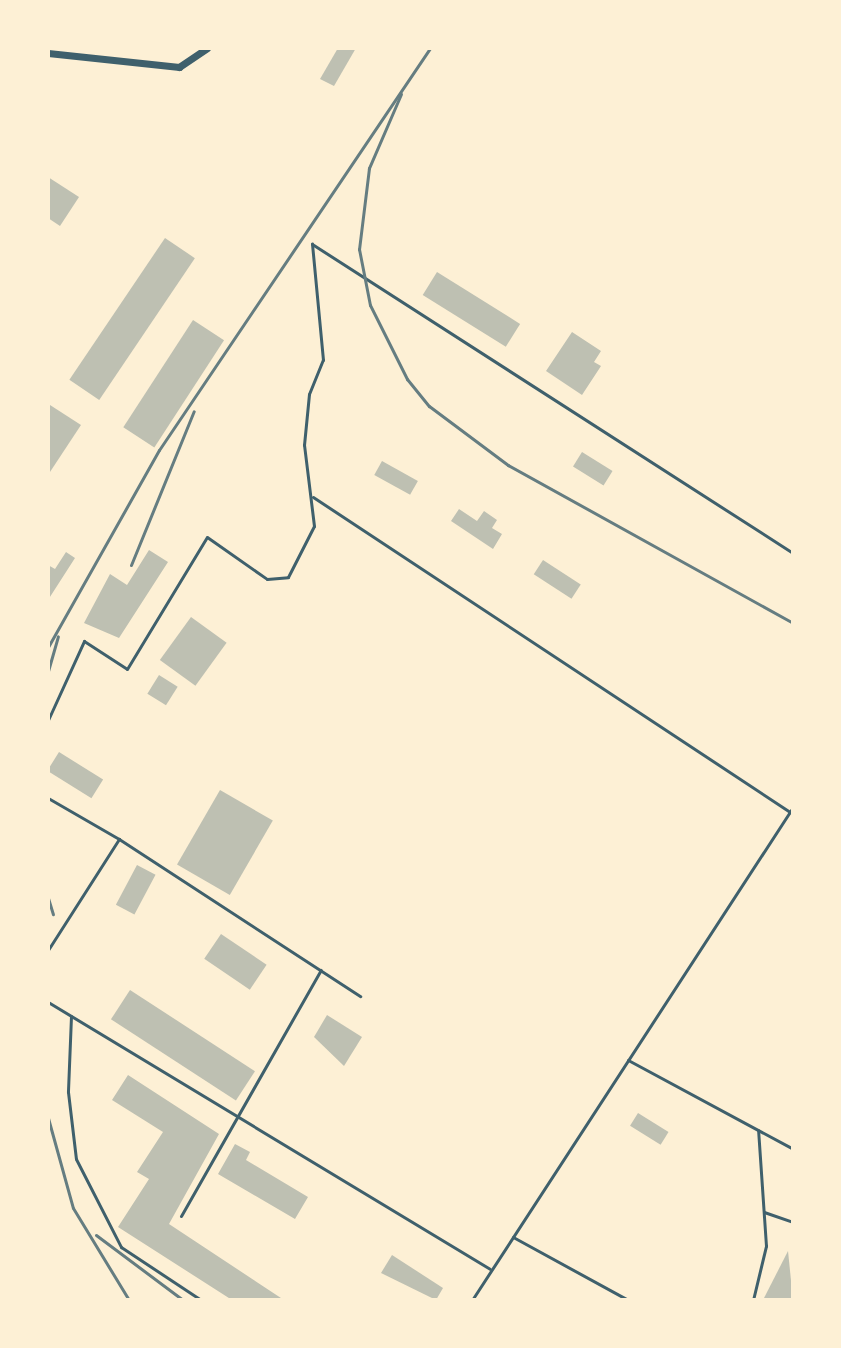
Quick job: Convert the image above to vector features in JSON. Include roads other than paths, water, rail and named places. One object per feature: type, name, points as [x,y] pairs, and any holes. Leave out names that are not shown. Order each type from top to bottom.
[{"type":"street","points":[[48,53],[179,67],[207,49]]},
{"type":"lane","points":[[48,720],[84,641],[127,669],[207,537],[267,579],[288,577],[314,526],[313,497],[304,445],[309,394],[323,360],[312,244],[793,553]]},
{"type":"lane","points":[[313,497],[790,812]]},
{"type":"lane","points":[[48,798],[119,839],[360,996]]},
{"type":"lane","points":[[472,1300],[793,807]]},
{"type":"lane","points":[[48,950],[119,839]]},
{"type":"lane","points":[[181,1216],[321,970]]},
{"type":"lane","points":[[48,1002],[491,1270]]},
{"type":"lane","points":[[71,1016],[68,1092],[76,1159],[121,1247],[201,1300]]},
{"type":"lane","points":[[628,1060],[793,1149]]},
{"type":"lane","points":[[753,1300],[766,1246],[758,1130]]},
{"type":"lane","points":[[764,1212],[793,1222]]},
{"type":"lane","points":[[513,1237],[628,1300]]},
{"type":"railway","points":[[48,647],[159,450],[430,48]]},
{"type":"railway","points":[[401,94],[369,168],[359,249],[370,305],[407,379],[429,406],[508,465],[793,623]]},
{"type":"railway","points":[[131,565],[194,411]]},
{"type":"railway","points":[[48,671],[58,636]]},
{"type":"railway","points":[[48,898],[53,914]]},
{"type":"railway","points":[[48,1118],[73,1208],[129,1300]]},
{"type":"railway","points":[[96,1235],[183,1300]]}]
